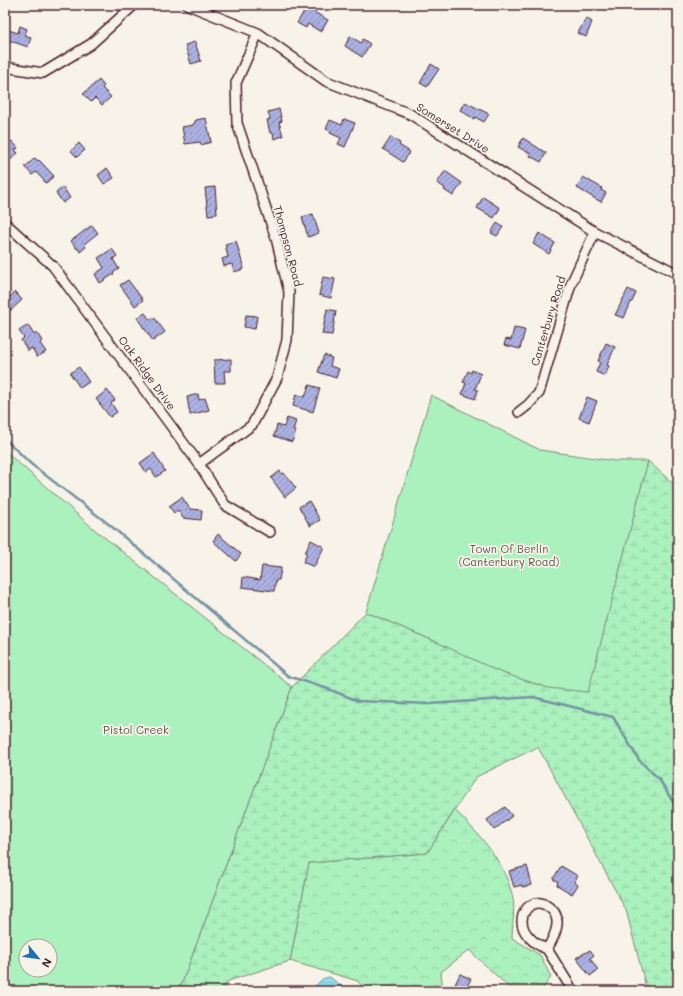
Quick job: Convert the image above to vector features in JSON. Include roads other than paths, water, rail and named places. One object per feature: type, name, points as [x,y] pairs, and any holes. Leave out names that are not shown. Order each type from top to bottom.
[{"type":"street","points":[[5,67],[43,73],[91,44],[134,5]]},
{"type":"street","name":"Somerset Drive","points":[[188,5],[258,33],[326,81],[410,114],[595,232],[678,274]]},
{"type":"street","name":"Thompson Road","points":[[200,464],[252,425],[277,378],[287,340],[289,292],[276,238],[237,123],[236,82],[258,33]]},
{"type":"street","name":"Oak Ridge Drive","points":[[5,223],[53,266],[200,464],[225,505],[270,532]]},
{"type":"street","name":"Canterbury Road","points":[[519,412],[528,405],[538,392],[571,284],[595,232]]},
{"type":"street","points":[[547,949],[554,939],[558,923],[556,914],[551,908],[543,904],[532,904],[524,912],[522,919],[523,927],[530,938],[540,946],[547,949],[573,991]]},
{"type":"water","points":[[330,977],[347,991],[313,991],[320,981],[324,978]]},
{"type":"waterway","points":[[5,439],[31,464],[111,526],[288,676],[331,690],[358,701],[430,704],[533,697],[613,717],[639,760],[659,779],[678,810]]},
{"type":"park label","name":"Town Of Berlin (Canterbury Road)","points":[[509,555]]},
{"type":"park label","name":"Pistol Creek","points":[[136,730]]}]
